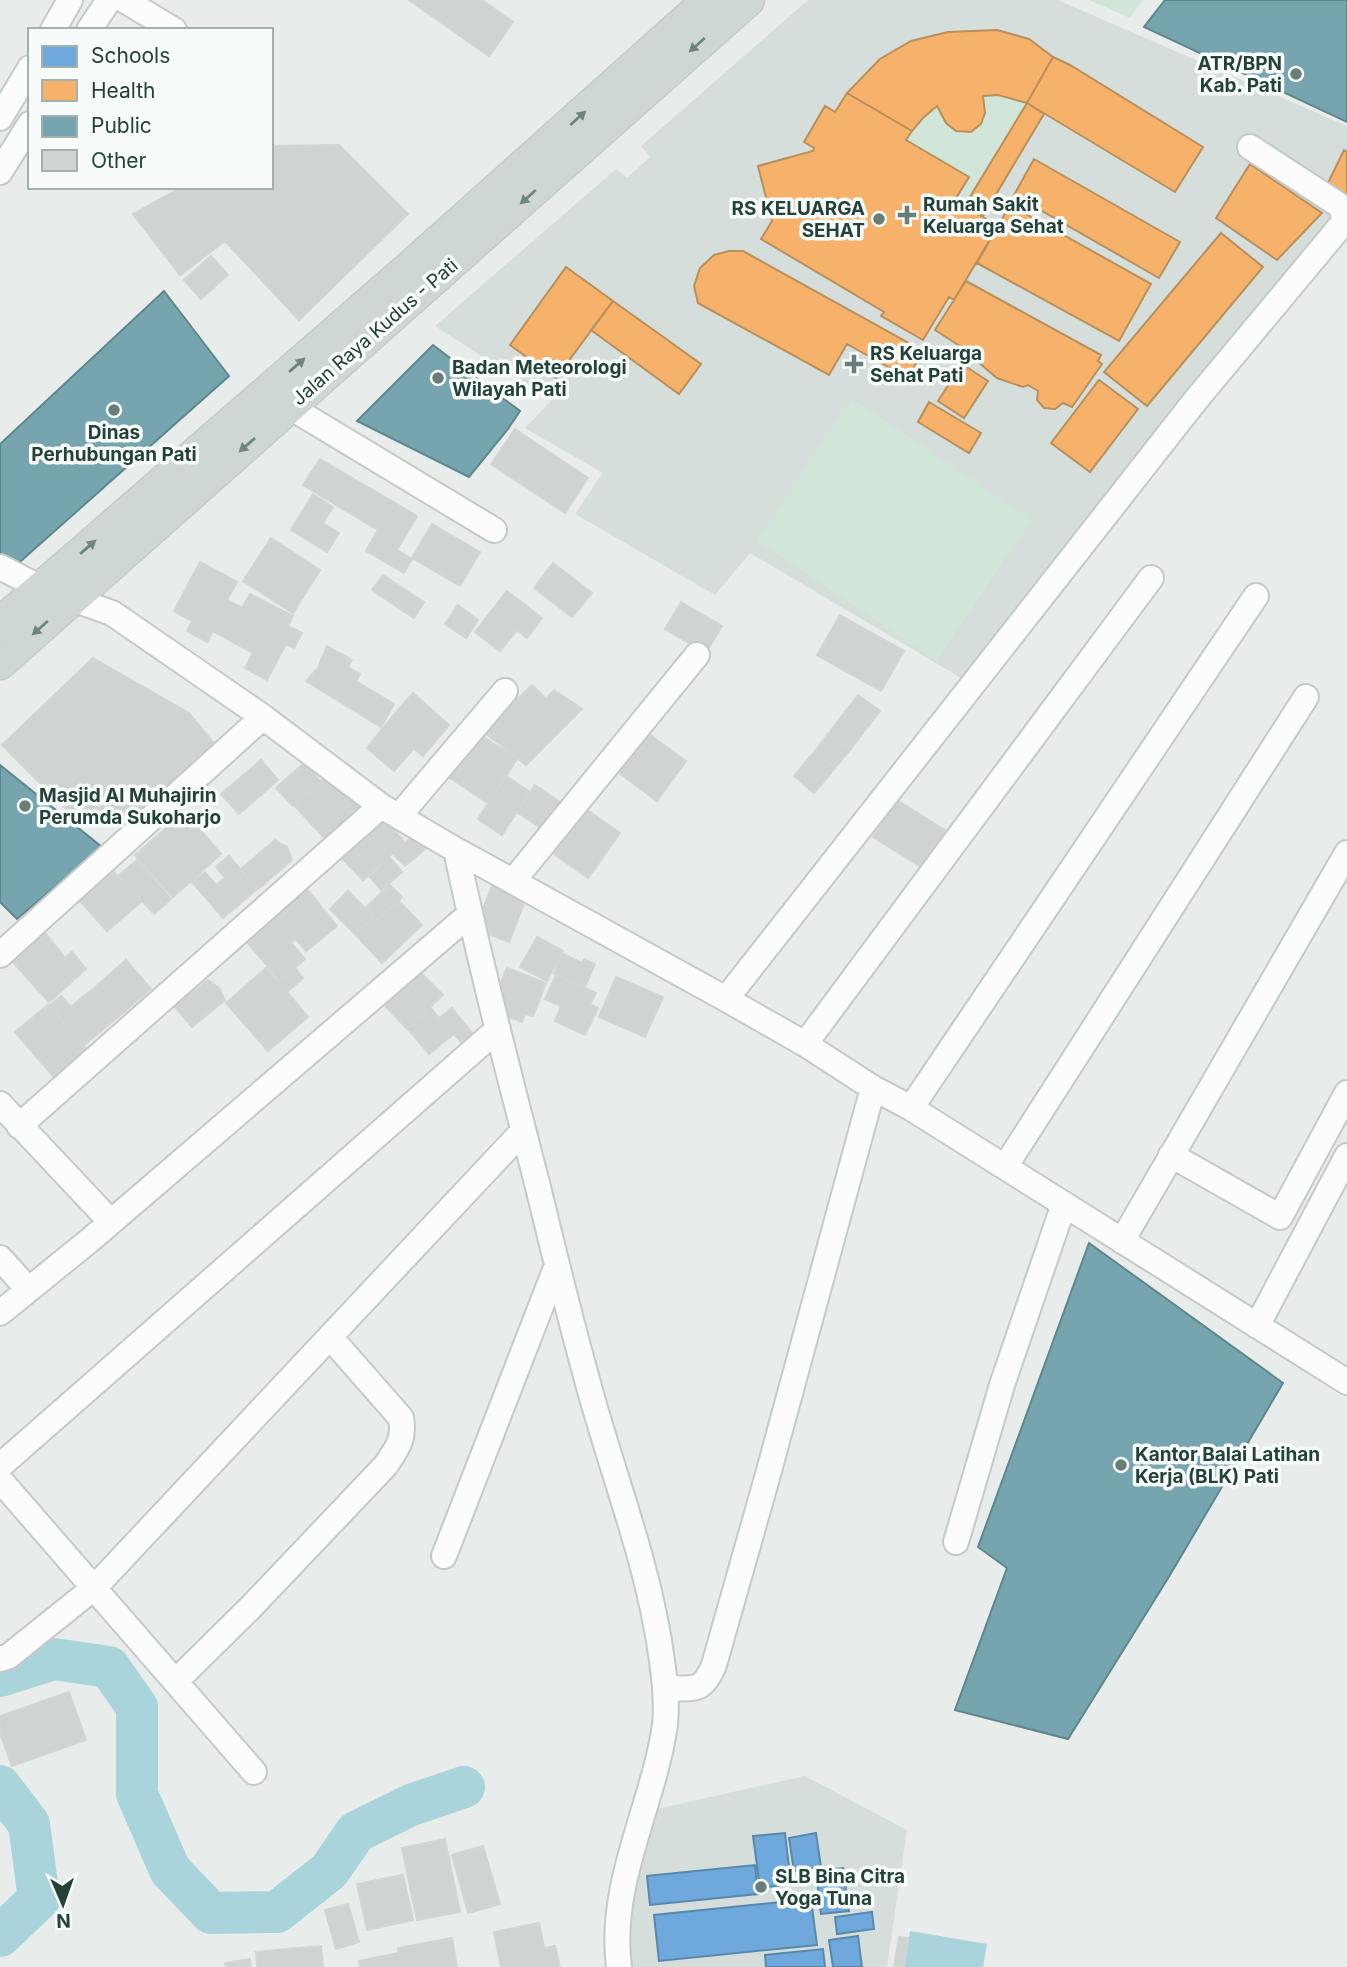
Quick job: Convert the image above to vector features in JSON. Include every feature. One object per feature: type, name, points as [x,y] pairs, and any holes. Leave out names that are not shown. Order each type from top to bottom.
[{"type":"main road","name":"Jalan Raya Kudus - Pati","points":[[0,624],[407,270],[709,0]]},
{"type":"main road","name":"Jalan Raya Kudus - Pati","points":[[0,663],[748,0]]},
{"type":"street","points":[[54,28],[70,0]]},
{"type":"street","points":[[90,28],[109,0]]},
{"type":"street","points":[[124,0],[171,28]]},
{"type":"street","points":[[0,118],[28,71]]},
{"type":"street","points":[[0,172],[28,127]]},
{"type":"street","points":[[726,999],[1195,401],[1344,222],[1342,207],[1250,147]]},
{"type":"street","points":[[290,407],[494,530]]},
{"type":"street","points":[[0,567],[41,588],[112,614],[263,718],[390,811],[804,1044],[1347,1381]]},
{"type":"street","points":[[804,1044],[1151,578]]},
{"type":"street","points":[[911,1108],[1256,596]]},
{"type":"street","points":[[513,881],[697,655]]},
{"type":"street","points":[[19,1126],[390,811],[505,691]]},
{"type":"street","points":[[1005,1167],[1306,697]]},
{"type":"street","points":[[4,945],[263,718]]},
{"type":"street","points":[[457,850],[498,1029],[585,1375],[644,1565],[656,1618],[665,1688],[665,1724],[651,1788],[620,1898],[617,1930],[619,1967]]},
{"type":"street","points":[[1122,1241],[1347,853]]},
{"type":"street","points":[[0,1313],[111,1222],[470,914]]},
{"type":"street","points":[[0,1466],[498,1029]]},
{"type":"street","points":[[665,1688],[701,1686],[714,1665],[873,1088]]},
{"type":"street","points":[[1171,1155],[1280,1217],[1347,1093]]},
{"type":"street","points":[[0,1104],[111,1222]]},
{"type":"street","points":[[0,1659],[9,1656],[95,1587],[523,1131]]},
{"type":"street","points":[[1257,1326],[1347,1156]]},
{"type":"street","points":[[956,1542],[1002,1385],[1064,1204]]},
{"type":"street","points":[[0,1258],[28,1289]]},
{"type":"street","points":[[444,1556],[557,1265]]},
{"type":"street","points":[[176,1681],[251,1607],[386,1465],[399,1444],[403,1430],[401,1418],[330,1337]]},
{"type":"street","points":[[0,1480],[254,1772]]},
{"type":"shaded area","name":"RS Keluarga Sehat Pati","points":[[808,0],[1058,0],[1347,126],[1347,150],[1324,192],[1344,205],[961,678],[750,553],[715,595],[575,514],[603,473],[525,428],[551,401],[435,326],[616,169],[627,178],[650,157],[641,146]]},
{"type":"shaded area","name":"SLB Bina Citra Yoga Tuna","points":[[805,1776],[907,1830],[887,1967],[619,1967],[643,1812]]},
{"type":"green space","points":[[1089,0],[1143,0],[1130,18]]},
{"type":"green space","points":[[998,95],[1027,103],[965,205],[955,200],[969,177],[906,140],[923,118],[937,106],[950,126],[971,132],[983,116],[983,96]]},
{"type":"green space","points":[[852,399],[1032,520],[936,661],[757,540]]},
{"type":"water","points":[[910,1931],[987,1944],[983,1967],[904,1967]]},
{"type":"building: Schools","points":[[785,1833],[791,1884],[760,1888],[753,1836]]},
{"type":"building: Schools","points":[[816,1833],[821,1867],[794,1871],[789,1838]]},
{"type":"building: Schools","points":[[755,1865],[758,1894],[650,1905],[647,1876]]},
{"type":"building: Schools","points":[[843,1868],[849,1911],[821,1914],[816,1871]]},
{"type":"building: Schools","points":[[811,1899],[817,1945],[659,1961],[654,1915]]},
{"type":"building: Schools","points":[[872,1912],[874,1929],[837,1934],[835,1917]]},
{"type":"building: Schools","points":[[858,1936],[862,1967],[833,1967],[829,1940]]},
{"type":"building: Schools","points":[[823,1949],[825,1967],[766,1967],[765,1955]]},
{"type":"building: Health","points":[[997,30],[1029,39],[1053,57],[1027,103],[998,95],[983,96],[985,113],[981,124],[971,132],[956,131],[946,123],[937,106],[912,131],[847,93],[880,59],[911,41],[948,32]]},
{"type":"building: Health","points":[[1053,57],[1203,147],[1175,192],[1027,103]]},
{"type":"building: Health","name":"RS KELUARGA SEHAT","points":[[847,93],[912,131],[906,140],[969,177],[955,200],[998,226],[954,300],[949,297],[923,340],[881,316],[884,312],[761,239],[772,221],[758,166],[813,151],[814,148],[804,142],[825,106],[835,112]]},
{"type":"building: Health","points":[[1027,103],[1044,114],[983,216],[965,205]]},
{"type":"building: Health","points":[[1344,150],[1347,152],[1347,194],[1327,185]]},
{"type":"building: Health","points":[[1034,159],[1180,242],[1159,278],[1014,195]]},
{"type":"building: Health","points":[[1250,164],[1322,213],[1277,260],[1216,218]]},
{"type":"building: Health","points":[[1010,205],[1151,284],[1119,341],[977,263]]},
{"type":"building: Health","points":[[1221,233],[1263,267],[1147,406],[1104,372]]},
{"type":"building: Health","points":[[743,251],[923,351],[908,378],[847,344],[829,375],[698,303],[694,286],[700,268],[714,255]]},
{"type":"building: Health","points":[[566,267],[613,301],[556,378],[510,345]]},
{"type":"building: Health","points":[[966,281],[1101,355],[1098,361],[1102,364],[1072,407],[1063,403],[1055,409],[1044,408],[1037,400],[1038,391],[1028,385],[1023,387],[997,378],[978,362],[977,357],[935,330]]},
{"type":"building: Health","points":[[613,301],[701,364],[679,394],[591,330]]},
{"type":"building: Health","points":[[962,364],[988,381],[964,418],[938,401]]},
{"type":"building: Health","points":[[1099,380],[1138,409],[1090,472],[1051,443]]},
{"type":"building: Health","points":[[929,402],[981,433],[969,453],[918,422]]},
{"type":"building: Public","name":"ATR/BPN Kab. Pati","points":[[1165,0],[1347,0],[1347,122],[1144,27]]},
{"type":"building: Public","name":"Dinas Perhubungan Pati","points":[[164,291],[229,376],[12,569],[0,560],[0,444]]},
{"type":"building: Public","name":"Badan Meteorologi Wilayah Pati","points":[[433,345],[520,411],[469,477],[357,421]]},
{"type":"building: Public","name":"Masjid Al Muhajirin Perumda Sukoharjo","points":[[0,765],[102,847],[17,919],[0,902]]},
{"type":"building: Public","name":"Kantor Balai Latihan Kerja (BLK) Pati","points":[[1089,1243],[1283,1383],[1170,1575],[1068,1739],[955,1710],[1007,1568],[978,1547]]},
{"type":"building: Other","points":[[409,0],[482,0],[513,22],[489,56]]},
{"type":"building: Other","points":[[339,145],[408,214],[299,320],[225,241],[180,275],[133,214],[178,189],[273,189],[273,146]]},
{"type":"building: Other","points":[[211,256],[228,275],[201,299],[184,280]]},
{"type":"building: Other","points":[[515,429],[588,478],[565,513],[491,464]]},
{"type":"building: Other","points":[[320,459],[417,516],[397,550],[412,559],[404,573],[366,551],[378,530],[303,485]]},
{"type":"building: Other","points":[[313,494],[333,507],[323,523],[339,533],[327,552],[291,530]]},
{"type":"building: Other","points":[[432,524],[480,552],[460,586],[412,558]]},
{"type":"building: Other","points":[[271,538],[320,570],[293,613],[243,581]]},
{"type":"building: Other","points":[[200,562],[237,582],[227,600],[242,608],[250,594],[293,616],[288,626],[302,633],[294,648],[286,644],[267,680],[245,668],[253,653],[213,631],[207,642],[187,631],[192,621],[174,611]]},
{"type":"building: Other","points":[[553,563],[592,593],[572,617],[534,588]]},
{"type":"building: Other","points":[[383,575],[424,602],[414,618],[372,590]]},
{"type":"building: Other","points":[[507,591],[542,618],[527,638],[517,630],[500,651],[475,632]]},
{"type":"building: Other","points":[[681,602],[722,626],[706,653],[665,629]]},
{"type":"building: Other","points":[[458,605],[478,620],[466,638],[445,624]]},
{"type":"building: Other","points":[[840,615],[904,651],[881,691],[817,655]]},
{"type":"building: Other","points":[[327,646],[352,660],[348,667],[360,674],[356,681],[394,704],[381,727],[306,681],[318,668]]},
{"type":"building: Other","points":[[93,658],[189,713],[218,748],[125,830],[107,810],[77,820],[2,745]]},
{"type":"building: Other","points":[[532,685],[546,699],[554,690],[582,709],[526,765],[479,728],[497,709],[503,714]]},
{"type":"building: Other","points":[[413,693],[449,725],[423,756],[386,724]]},
{"type":"building: Other","points":[[858,695],[880,711],[850,750],[828,734]]},
{"type":"building: Other","points":[[386,724],[414,748],[394,771],[367,748]]},
{"type":"building: Other","points":[[473,730],[517,759],[488,803],[444,774]]},
{"type":"building: Other","points":[[643,730],[686,761],[657,801],[614,769]]},
{"type":"building: Other","points":[[828,734],[850,750],[835,768],[815,751]]},
{"type":"building: Other","points":[[815,751],[835,768],[814,793],[794,776]]},
{"type":"building: Other","points":[[261,760],[278,780],[239,814],[221,794]]},
{"type":"building: Other","points":[[304,763],[321,782],[293,806],[276,788]]},
{"type":"building: Other","points":[[328,775],[351,790],[361,812],[328,842],[294,805]]},
{"type":"building: Other","points":[[506,776],[530,792],[502,835],[478,819]]},
{"type":"building: Other","points":[[535,785],[566,806],[548,833],[517,812]]},
{"type":"building: Other","points":[[897,800],[948,832],[924,869],[873,837]]},
{"type":"building: Other","points":[[579,804],[620,833],[588,878],[547,849]]},
{"type":"building: Other","points":[[380,816],[405,842],[363,880],[338,854]]},
{"type":"building: Other","points":[[190,818],[221,854],[173,897],[135,855],[174,821],[180,827]]},
{"type":"building: Other","points":[[414,835],[426,848],[405,866],[393,854]]},
{"type":"building: Other","points":[[275,840],[287,847],[292,860],[258,889],[241,869]]},
{"type":"building: Other","points":[[229,856],[257,889],[223,918],[192,882],[205,872],[216,885],[225,878],[216,867]]},
{"type":"building: Other","points":[[390,858],[402,872],[381,890],[370,877]]},
{"type":"building: Other","points":[[137,860],[171,899],[154,914],[119,875]]},
{"type":"building: Other","points":[[114,872],[141,902],[107,931],[80,901]]},
{"type":"building: Other","points":[[494,881],[528,893],[509,942],[475,929]]},
{"type":"building: Other","points":[[390,885],[402,897],[377,920],[366,907]]},
{"type":"building: Other","points":[[305,887],[337,926],[306,951],[276,915]]},
{"type":"building: Other","points":[[348,891],[373,917],[355,934],[330,909]]},
{"type":"building: Other","points":[[399,901],[422,925],[382,963],[356,935],[374,917],[378,920]]},
{"type":"building: Other","points":[[277,917],[296,939],[291,943],[305,959],[280,981],[247,942]]},
{"type":"building: Other","points":[[43,930],[65,958],[72,952],[86,969],[49,1002],[11,960]]},
{"type":"building: Other","points":[[537,937],[563,951],[547,981],[520,967]]},
{"type":"building: Other","points":[[563,954],[582,963],[584,959],[595,964],[585,987],[554,974]]},
{"type":"building: Other","points":[[126,960],[151,989],[118,1017],[93,989]]},
{"type":"building: Other","points":[[412,964],[443,995],[427,1010],[396,979]]},
{"type":"building: Other","points":[[266,968],[278,982],[295,968],[303,978],[287,992],[308,1017],[268,1051],[226,1003]]},
{"type":"building: Other","points":[[507,968],[546,983],[533,1016],[525,1014],[522,1022],[494,1011],[502,993],[497,991]]},
{"type":"building: Other","points":[[556,975],[596,993],[590,1004],[598,1008],[585,1035],[555,1021],[561,1006],[545,999]]},
{"type":"building: Other","points":[[616,977],[663,997],[645,1037],[599,1017]]},
{"type":"building: Other","points":[[396,979],[427,1010],[407,1029],[377,997]]},
{"type":"building: Other","points":[[208,980],[219,988],[225,1000],[192,1027],[168,999],[184,986],[191,994]]},
{"type":"building: Other","points":[[93,989],[118,1017],[84,1045],[50,1005],[61,996],[71,1007]]},
{"type":"building: Other","points":[[48,1005],[87,1050],[54,1077],[15,1032]]},
{"type":"building: Other","points":[[431,1008],[439,1018],[452,1008],[472,1033],[461,1042],[454,1034],[429,1054],[408,1029]]},
{"type":"building: Other","points":[[69,1692],[86,1740],[12,1766],[0,1733],[0,1716]]},
{"type":"building: Other","points":[[445,1839],[460,1912],[417,1920],[402,1848]]},
{"type":"building: Other","points":[[483,1846],[500,1904],[468,1913],[452,1855]]},
{"type":"building: Other","points":[[403,1875],[413,1920],[367,1930],[357,1884]]},
{"type":"building: Other","points":[[348,1904],[359,1942],[336,1949],[325,1910]]},
{"type":"building: Other","points":[[539,1923],[544,1948],[555,1946],[560,1967],[501,1967],[494,1932]]},
{"type":"building: Other","points":[[899,1937],[908,1938],[904,1967],[894,1967]]},
{"type":"building: Other","points":[[452,1938],[457,1967],[402,1967],[398,1948]]},
{"type":"building: Other","points":[[321,1946],[323,1967],[257,1967],[256,1952]]},
{"type":"building: Other","points":[[399,1953],[402,1967],[360,1967],[359,1961]]},
{"type":"building: Other","points":[[250,1959],[251,1967],[226,1967],[225,1963]]},
{"type":"waterway","points":[[0,1676],[54,1659],[109,1667],[137,1707],[137,1794],[170,1870],[211,1913],[277,1912],[329,1871],[356,1832],[411,1805],[464,1787]]},
{"type":"waterway","points":[[0,1786],[29,1824],[39,1899],[0,1936]]},
{"type":"place","name":"ATR/BPN Kab. Pati","points":[[1296,74]]},
{"type":"place","name":"Rumah Sakit Keluarga Sehat","points":[[907,215]]},
{"type":"place","name":"RS KELUARGA SEHAT","points":[[879,219]]},
{"type":"place","name":"RS Keluarga Sehat Pati","points":[[854,364]]},
{"type":"place","name":"Badan Meteorologi Wilayah Pati","points":[[438,378]]},
{"type":"place","name":"Dinas Perhubungan Pati","points":[[114,410]]},
{"type":"place","name":"Masjid Al Muhajirin Perumda Sukoharjo","points":[[25,806]]},
{"type":"place","name":"Kantor Balai Latihan Kerja (BLK) Pati","points":[[1121,1465]]},
{"type":"place","name":"SLB Bina Citra Yoga Tuna","points":[[761,1887]]}]
